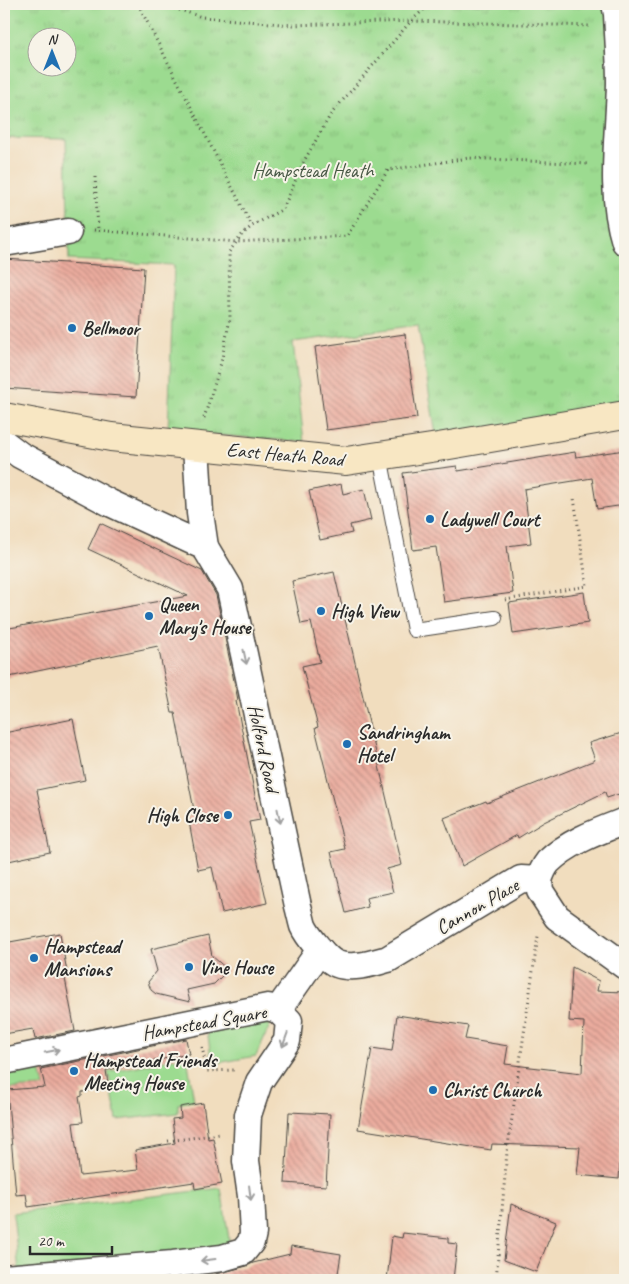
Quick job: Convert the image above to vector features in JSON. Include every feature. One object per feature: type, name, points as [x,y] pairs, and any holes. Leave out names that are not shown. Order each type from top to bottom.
[{"type":"street","points":[[616,15],[620,82],[616,166],[617,196],[625,242]]},
{"type":"street","points":[[4,243],[68,232]]},
{"type":"street","name":"East Heath Road","points":[[4,417],[111,437],[346,461],[625,415]]},
{"type":"street","points":[[4,443],[20,455],[110,503],[206,547]]},
{"type":"street","name":"Holford Road","points":[[196,446],[200,513],[206,547],[230,589],[298,906],[304,928],[320,950]]},
{"type":"street","name":"Cannon Place","points":[[320,950],[336,964],[355,966],[371,964],[388,958],[521,879],[541,888],[546,864],[558,854],[601,830],[625,821]]},
{"type":"street","points":[[541,888],[557,916],[625,966]]},
{"type":"street","points":[[278,1010],[320,950]]},
{"type":"street","name":"Hampstead Square","points":[[4,1061],[268,1007],[278,1010],[289,1021],[286,1041],[259,1082],[248,1115],[246,1161],[251,1196],[253,1233],[251,1242],[243,1252],[222,1258],[173,1264],[4,1278]]},
{"type":"lane","points":[[380,456],[414,630],[495,618]]},
{"type":"path","points":[[138,4],[252,226]]},
{"type":"path","points":[[160,4],[202,18],[292,25],[616,15]]},
{"type":"path","points":[[196,446],[220,363],[230,319],[229,252],[252,226],[283,209],[304,161],[331,114],[411,21],[430,4]]},
{"type":"path","points":[[68,232],[98,230],[237,242],[347,236],[388,170],[469,158],[616,166]]},
{"type":"path","points":[[95,177],[98,230]]},
{"type":"path","points":[[495,618],[505,599],[588,586],[574,498]]},
{"type":"path","points":[[496,1280],[507,1152],[541,888]]},
{"type":"path","points":[[197,1022],[207,1071],[268,1069]]},
{"type":"path","points":[[168,1141],[247,1130]]},
{"type":"green space","name":"Hampstead Heath","points":[[4,4],[625,4],[625,399],[438,447],[418,325],[293,342],[304,442],[168,431],[174,265],[69,260],[66,139],[4,138]]},
{"type":"green space","points":[[263,1015],[271,1023],[256,1056],[212,1064],[207,1029]]},
{"type":"green space","points":[[187,1056],[194,1101],[178,1104],[178,1113],[117,1120],[108,1072]]},
{"type":"green space","points":[[38,1061],[44,1087],[4,1089],[4,1066]]},
{"type":"green space","points":[[221,1188],[229,1239],[229,1243],[224,1248],[19,1272],[13,1213]]},
{"type":"building","name":"Bellmoor","points":[[4,259],[144,268],[136,397],[4,388]]},
{"type":"building","points":[[405,334],[417,418],[326,430],[315,347]]},
{"type":"building","points":[[625,450],[625,505],[597,509],[592,478],[524,489],[531,543],[507,546],[513,593],[444,602],[436,547],[413,550],[403,473],[457,466],[458,471],[575,452],[576,457]]},
{"type":"building","points":[[341,484],[343,494],[364,489],[371,520],[350,525],[352,533],[320,540],[309,491]]},
{"type":"building","points":[[100,523],[202,571],[216,595],[260,820],[249,822],[267,903],[222,913],[212,867],[198,870],[188,816],[195,815],[175,713],[172,713],[158,646],[4,678],[4,629],[188,596],[88,549]]},
{"type":"building","points":[[334,572],[402,865],[387,869],[393,892],[366,898],[368,907],[346,913],[331,852],[345,849],[315,728],[318,727],[302,666],[320,662],[311,622],[301,624],[292,581]]},
{"type":"building","points":[[584,592],[588,623],[513,634],[509,603]]},
{"type":"building","points":[[73,719],[85,780],[37,790],[50,852],[4,862],[4,733]]},
{"type":"building","points":[[625,732],[625,792],[607,798],[605,792],[544,822],[518,838],[517,835],[462,866],[444,818],[595,760],[589,743]]},
{"type":"building","points":[[60,933],[67,972],[64,973],[75,1031],[35,1039],[33,1029],[4,1034],[4,943]]},
{"type":"building","name":"Vine House","points":[[208,936],[212,956],[228,970],[214,984],[187,990],[190,1002],[156,994],[151,990],[148,982],[157,971],[151,949]]},
{"type":"building","points":[[572,967],[599,981],[597,991],[625,992],[625,1091],[619,1179],[577,1175],[580,1147],[492,1144],[491,1150],[358,1129],[372,1048],[392,1051],[397,1015],[468,1026],[465,1039],[508,1046],[505,1064],[582,1073],[584,1022],[569,1021]]},
{"type":"building","points":[[186,1039],[189,1054],[106,1070],[108,1084],[104,1085],[105,1088],[82,1092],[82,1096],[79,1097],[83,1122],[73,1123],[80,1176],[138,1170],[135,1150],[175,1143],[172,1119],[181,1118],[180,1107],[203,1103],[208,1139],[213,1138],[222,1184],[195,1189],[194,1182],[28,1207],[26,1194],[16,1195],[7,1090],[45,1087],[41,1069]]},
{"type":"building","points":[[289,1112],[330,1114],[326,1186],[285,1183]]},
{"type":"building","points":[[511,1204],[556,1222],[536,1272],[504,1260]]},
{"type":"building","points":[[403,1233],[448,1238],[448,1243],[457,1244],[453,1280],[387,1280],[392,1236],[402,1238]]},
{"type":"building","points":[[291,1246],[341,1254],[337,1280],[217,1280],[216,1274],[290,1254]]},
{"type":"place","name":"Bellmoor","points":[[72,328]]},
{"type":"place","name":"Ladywell Court","points":[[430,519]]},
{"type":"place","name":"High View","points":[[321,611]]},
{"type":"place","name":"Queen Mary's House","points":[[149,616]]},
{"type":"place","name":"Sandringham Hotel","points":[[347,744]]},
{"type":"place","name":"High Close","points":[[228,815]]},
{"type":"place","name":"Hampstead Mansions","points":[[34,958]]},
{"type":"place","name":"Vine House","points":[[189,967]]},
{"type":"place","name":"Hampstead Friends Meeting House","points":[[74,1071]]},
{"type":"place","name":"Christ Church","points":[[433,1090]]}]
